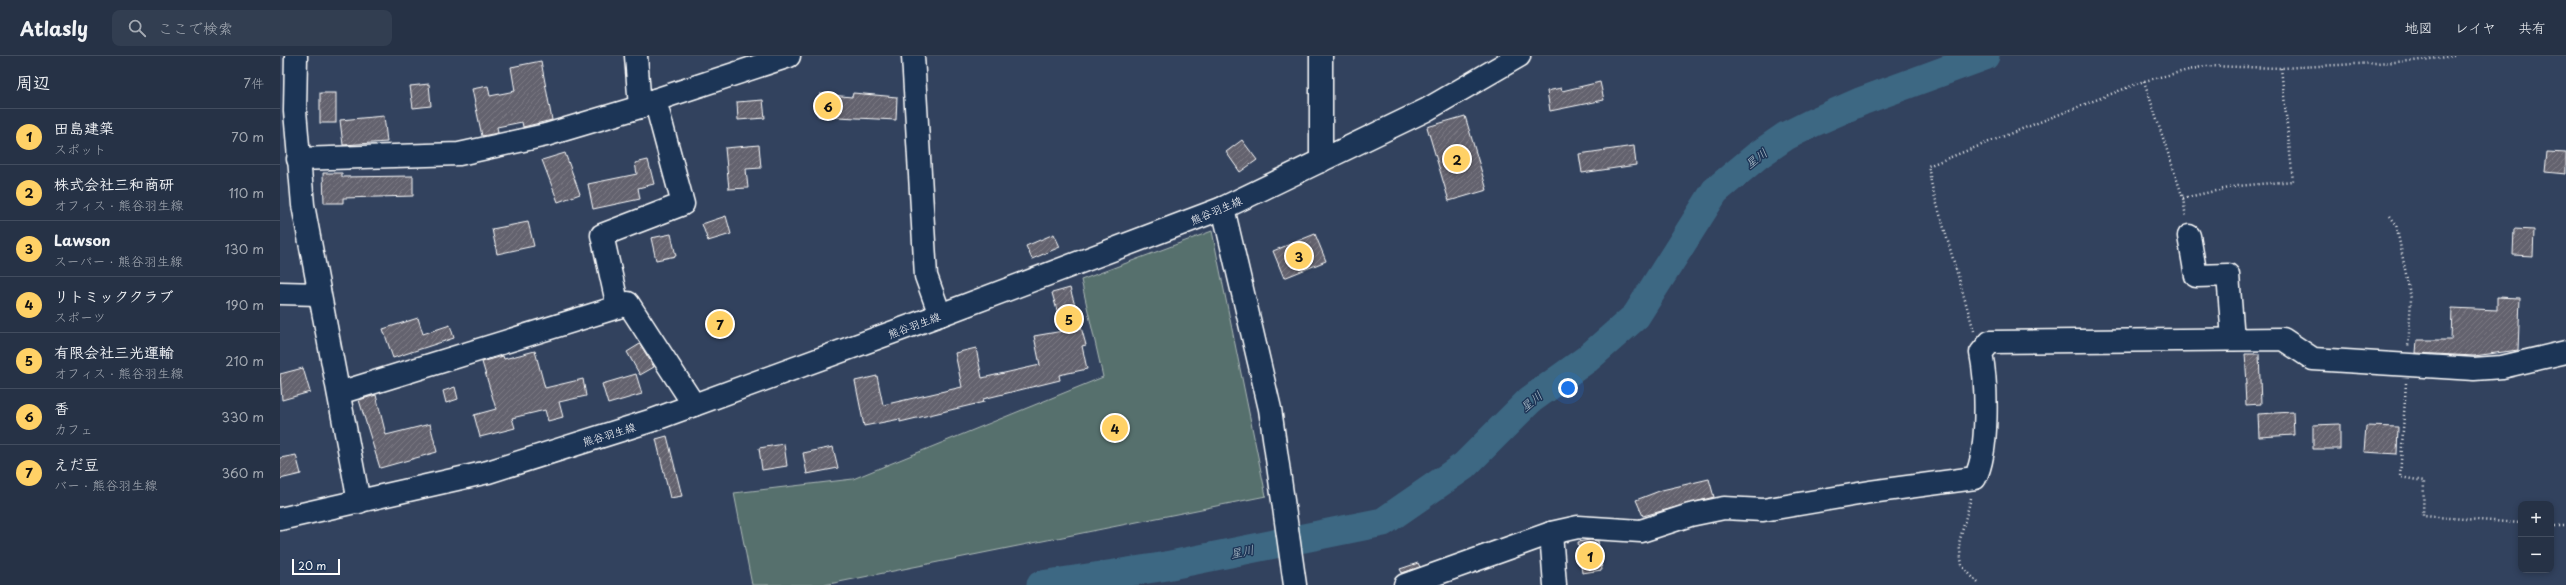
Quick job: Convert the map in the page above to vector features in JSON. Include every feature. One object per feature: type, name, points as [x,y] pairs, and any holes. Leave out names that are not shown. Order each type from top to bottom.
[{"type":"street","points":[[296,56],[295,111],[302,205],[359,502]]},
{"type":"street","points":[[618,307],[602,235],[683,204],[648,104],[636,56]]},
{"type":"street","points":[[298,159],[459,154],[546,135],[648,104],[789,56]]},
{"type":"street","points":[[913,56],[926,276],[940,315]]},
{"type":"street","points":[[1321,56],[1321,161]]},
{"type":"street","name":"熊谷羽生線","points":[[280,519],[488,472],[694,405],[940,315],[1224,208],[1426,110],[1519,56]]},
{"type":"street","points":[[1224,208],[1270,410],[1285,504],[1295,585]]},
{"type":"street","points":[[2189,236],[2196,276],[2228,275],[2233,339]]},
{"type":"street","points":[[280,293],[319,294]]},
{"type":"street","points":[[339,393],[628,303],[694,405]]},
{"type":"street","points":[[1405,585],[1551,533],[1578,527],[1641,531],[1690,515],[1724,508],[1763,510],[1870,492],[1976,478],[1980,470],[1985,423],[1985,375],[1980,353],[1990,342],[2283,339],[2313,359],[2474,369],[2495,368],[2566,352]]},
{"type":"street","points":[[1551,533],[1555,585]]},
{"type":"path","points":[[1980,353],[1932,187],[1928,166],[2144,80],[2205,66],[2281,68],[2413,61],[2455,56]]},
{"type":"path","points":[[2183,198],[2238,186],[2293,181],[2281,68]]},
{"type":"path","points":[[2144,80],[2183,198],[2189,236]]},
{"type":"path","points":[[2390,216],[2396,224],[2411,299],[2400,477],[2424,481],[2423,516],[2518,523]]},
{"type":"path","points":[[1976,478],[1959,543],[1962,566],[1980,585]]},
{"type":"path","points":[[2554,526],[2566,526]]},
{"type":"green space","points":[[1212,231],[1266,496],[824,585],[752,585],[734,493],[853,479],[1103,377],[1081,280]]},
{"type":"building","points":[[541,61],[552,120],[523,127],[522,122],[497,127],[498,133],[482,136],[472,89],[488,86],[490,96],[515,91],[511,67]]},
{"type":"building","points":[[1600,82],[1604,100],[1550,111],[1547,91],[1561,88],[1562,91]]},
{"type":"building","points":[[429,84],[431,106],[413,108],[410,86]]},
{"type":"building","points":[[320,93],[336,93],[336,123],[320,123]]},
{"type":"building","points":[[853,93],[897,97],[896,120],[818,116],[820,94],[852,97]]},
{"type":"building","points":[[763,100],[765,118],[738,120],[737,102]]},
{"type":"building","points":[[384,116],[387,142],[343,145],[340,120]]},
{"type":"building","points":[[1465,116],[1487,190],[1449,201],[1427,127]]},
{"type":"building","points":[[1242,140],[1257,160],[1240,172],[1226,152]]},
{"type":"building","points":[[759,145],[761,168],[746,169],[748,188],[729,189],[725,148]]},
{"type":"building","points":[[1634,146],[1636,165],[1582,173],[1579,154]]},
{"type":"building","points":[[2547,152],[2566,153],[2566,174],[2545,172]]},
{"type":"building","points":[[565,153],[580,194],[558,202],[542,160]]},
{"type":"building","points":[[648,160],[654,184],[638,188],[640,199],[593,209],[588,184],[637,174],[635,163]]},
{"type":"building","points":[[323,173],[342,173],[342,177],[413,176],[413,196],[343,198],[343,203],[324,203]]},
{"type":"building","points":[[726,216],[731,234],[708,241],[702,224]]},
{"type":"building","points":[[528,222],[534,246],[497,254],[492,229]]},
{"type":"building","points":[[2514,229],[2534,230],[2533,256],[2513,255]]},
{"type":"building","points":[[671,234],[676,256],[656,260],[651,238]]},
{"type":"building","points":[[1054,234],[1060,247],[1032,259],[1026,246]]},
{"type":"building","points":[[1315,234],[1326,261],[1284,278],[1273,251]]},
{"type":"building","points":[[1070,288],[1086,345],[1082,346],[1087,369],[1059,375],[1060,380],[983,399],[984,402],[900,422],[900,419],[864,426],[855,381],[877,376],[883,405],[962,387],[955,353],[976,348],[982,378],[1040,365],[1034,336],[1063,331],[1052,293]]},
{"type":"building","points":[[2497,297],[2520,298],[2518,350],[2474,356],[2416,353],[2417,340],[2451,340],[2452,308],[2497,310]]},
{"type":"building","points":[[418,318],[423,334],[450,325],[454,338],[393,358],[383,329]]},
{"type":"building","points":[[640,344],[654,367],[640,375],[627,352]]},
{"type":"building","points":[[535,351],[545,388],[583,379],[586,396],[559,402],[563,417],[548,421],[545,410],[512,418],[515,428],[480,437],[474,415],[496,409],[482,362],[503,356],[504,359]]},
{"type":"building","points":[[2245,354],[2259,354],[2261,404],[2246,405],[2245,384],[2247,384]]},
{"type":"building","points":[[303,368],[310,392],[282,400],[280,374]]},
{"type":"building","points":[[636,374],[642,394],[608,404],[602,384]]},
{"type":"building","points":[[455,387],[458,399],[446,403],[443,391]]},
{"type":"building","points":[[376,395],[386,435],[430,424],[437,452],[380,468],[359,400]]},
{"type":"building","points":[[2293,412],[2294,435],[2259,437],[2258,414]]},
{"type":"building","points":[[2340,424],[2340,449],[2313,449],[2313,425]]},
{"type":"building","points":[[2366,426],[2398,427],[2397,454],[2364,452]]},
{"type":"building","points":[[667,436],[682,496],[670,498],[656,439]]},
{"type":"building","points":[[784,444],[787,466],[762,470],[759,448]]},
{"type":"building","points":[[833,447],[838,468],[807,474],[803,453]]},
{"type":"building","points":[[296,455],[301,474],[280,479],[280,458]]},
{"type":"building","points":[[1709,479],[1714,497],[1643,516],[1636,500],[1662,490]]},
{"type":"building","points":[[1590,540],[1598,541],[1602,570],[1582,573],[1578,542]]},
{"type":"building","points":[[1418,563],[1420,567],[1402,573],[1400,569]]},
{"type":"waterway","name":"星川","points":[[1041,585],[1161,567],[1383,522],[1464,466],[1530,400],[1587,359],[1636,316],[1715,191],[1757,156],[1786,136],[1862,101],[1985,56]]},
{"type":"place","name":"香","points":[[828,106]]},
{"type":"place","name":"株式会社三和商研","points":[[1457,159]]},
{"type":"place","name":"Lawson","points":[[1299,256]]},
{"type":"place","name":"有限会社三光運輸","points":[[1069,319]]},
{"type":"place","name":"えだ豆","points":[[720,324]]},
{"type":"place","name":"リトミッククラブ","points":[[1115,428]]},
{"type":"place","name":"田島建築","points":[[1590,556]]}]
